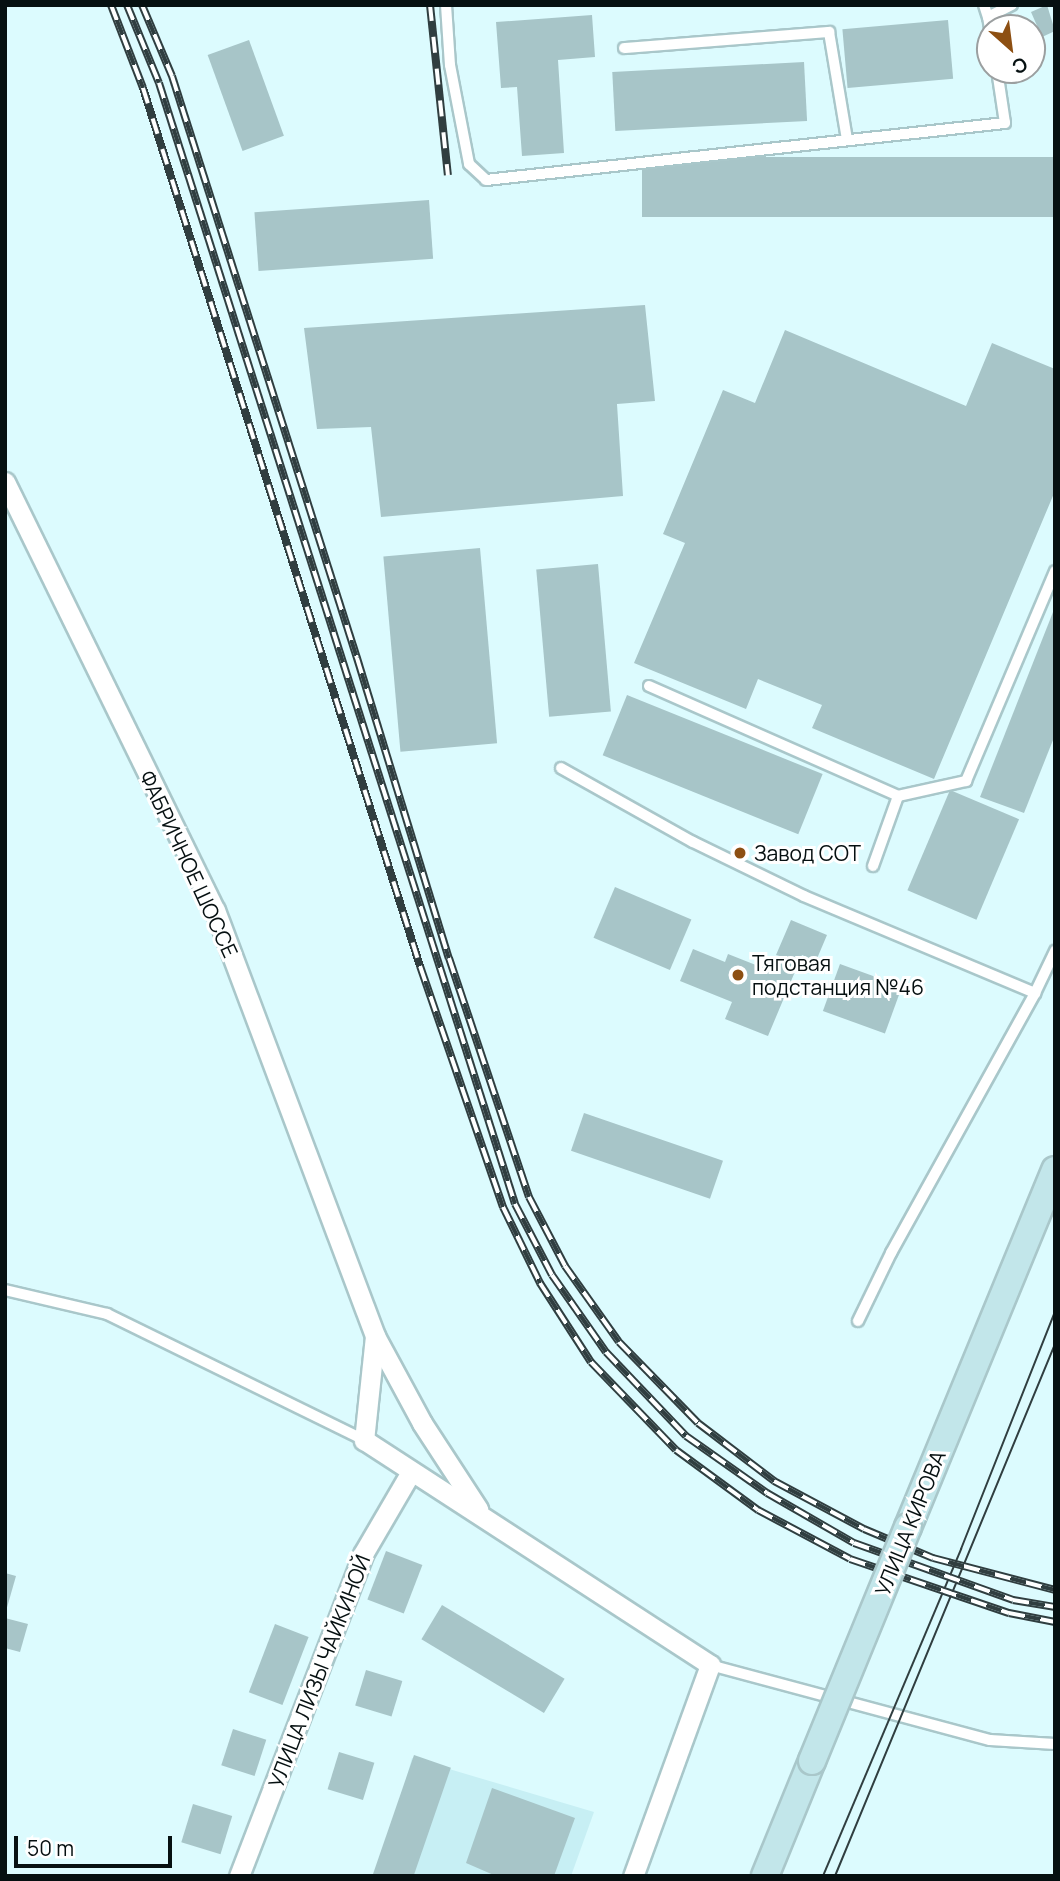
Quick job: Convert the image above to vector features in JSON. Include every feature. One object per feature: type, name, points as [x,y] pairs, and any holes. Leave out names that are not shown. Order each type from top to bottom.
[{"type":"main road","name":"УЛИЦА КИРОВА","points":[[765,1876],[1055,1170]]},
{"type":"street","name":"ФАБРИЧНОЕ ШОССЕ","points":[[5,482],[215,910],[375,1336],[422,1423],[482,1514]]},
{"type":"street","name":"ФАБРИЧНОЕ ШОССЕ","points":[[364,1440],[375,1336]]},
{"type":"street","points":[[364,1440],[411,1472],[482,1514],[710,1665],[633,1876]]},
{"type":"street","name":"УЛИЦА ЛИЗЫ ЧАЙКИНОЙ","points":[[239,1876],[363,1554],[411,1472]]},
{"type":"lane","points":[[446,5],[450,65],[469,164],[486,180],[1005,123],[999,84]]},
{"type":"lane","points":[[995,14],[1012,5]]},
{"type":"lane","points":[[624,48],[829,32],[847,140]]},
{"type":"lane","points":[[649,686],[898,796],[966,781],[1055,571]]},
{"type":"lane","points":[[561,768],[693,842],[804,896],[1035,993]]},
{"type":"lane","points":[[873,866],[898,796]]},
{"type":"lane","points":[[858,1321],[891,1253],[1035,993],[1055,951]]},
{"type":"lane","points":[[5,1290],[107,1314],[364,1440]]},
{"type":"lane","points":[[710,1665],[990,1740],[1055,1744]]},
{"type":"shaded area","points":[[412,1758],[594,1812],[571,1876],[379,1876]]},
{"type":"building","points":[[1047,5],[1055,31],[1046,35],[1046,14],[1031,12]]},
{"type":"building","points":[[592,15],[595,57],[558,60],[564,153],[522,156],[517,87],[501,88],[496,22]]},
{"type":"building","points":[[948,20],[953,79],[848,88],[842,29]]},
{"type":"building","points":[[249,40],[284,136],[243,151],[208,55]]},
{"type":"building","points":[[804,62],[807,121],[615,131],[612,72]]},
{"type":"building","points":[[642,157],[1055,157],[1055,217],[642,217]]},
{"type":"building","points":[[429,200],[433,259],[259,271],[254,212]]},
{"type":"building","points":[[645,305],[655,401],[617,404],[623,496],[381,517],[371,427],[317,429],[304,328]]},
{"type":"building","points":[[785,330],[966,406],[992,343],[1055,369],[1055,491],[934,779],[812,728],[822,705],[758,679],[746,709],[634,663],[685,543],[663,534],[723,390],[755,403]]},
{"type":"building","points":[[480,548],[497,743],[400,752],[383,556]]},
{"type":"building","points":[[598,564],[611,711],[549,717],[536,569]]},
{"type":"building","points":[[1055,607],[1055,735],[1024,813],[980,797]]},
{"type":"building","points":[[627,695],[823,774],[798,834],[603,755]]},
{"type":"building","points":[[950,790],[1019,819],[976,920],[907,890]]},
{"type":"building","points":[[615,887],[691,919],[670,970],[594,938]]},
{"type":"building","name":"Тяговая подстанция №46","points":[[791,920],[827,935],[816,961],[802,955],[768,1036],[725,1019],[732,1002],[680,981],[693,949],[725,962],[728,954],[766,969],[770,958],[781,963],[783,957],[776,955]]},
{"type":"building","points":[[840,964],[902,987],[885,1034],[823,1011]]},
{"type":"building","points":[[584,1113],[723,1161],[710,1199],[571,1151]]},
{"type":"building","points":[[386,1551],[422,1565],[404,1614],[367,1600]]},
{"type":"building","points":[[5,1573],[16,1576],[6,1611],[5,1611]]},
{"type":"building","points":[[442,1605],[565,1679],[544,1713],[421,1639]]},
{"type":"building","points":[[5,1618],[28,1624],[20,1652],[5,1648]]},
{"type":"building","points":[[275,1624],[309,1637],[282,1705],[249,1692]]},
{"type":"building","points":[[366,1670],[402,1681],[392,1716],[355,1705]]},
{"type":"building","points":[[233,1729],[266,1740],[255,1776],[221,1765]]},
{"type":"building","points":[[339,1752],[374,1763],[363,1800],[328,1789]]},
{"type":"building","points":[[414,1755],[451,1768],[414,1876],[372,1876]]},
{"type":"building","points":[[492,1788],[575,1818],[554,1876],[496,1876],[466,1863]]},
{"type":"building","points":[[193,1804],[232,1816],[221,1854],[181,1842]]},
{"type":"tram line","points":[[823,1876],[961,1549],[1055,1312]]},
{"type":"tram line","points":[[835,1876],[1055,1344]]},
{"type":"railway","points":[[111,5],[143,88],[420,966],[503,1207],[540,1283],[591,1362],[676,1450],[758,1510],[850,1559],[1009,1613],[1055,1622]]},
{"type":"railway","points":[[127,5],[159,83],[515,1204],[552,1275],[606,1352],[686,1436],[767,1493],[854,1543],[1013,1600],[1055,1607]]},
{"type":"railway","points":[[142,5],[172,76],[357,658],[449,958],[529,1197],[565,1266],[619,1342],[698,1423],[774,1481],[864,1529],[933,1558],[1055,1590]]},
{"type":"railway","points":[[430,5],[448,175]]},
{"type":"place","name":"Завод СОТ","points":[[740,853]]},
{"type":"place","name":"Тяговая подстанция №46","points":[[738,975]]}]
